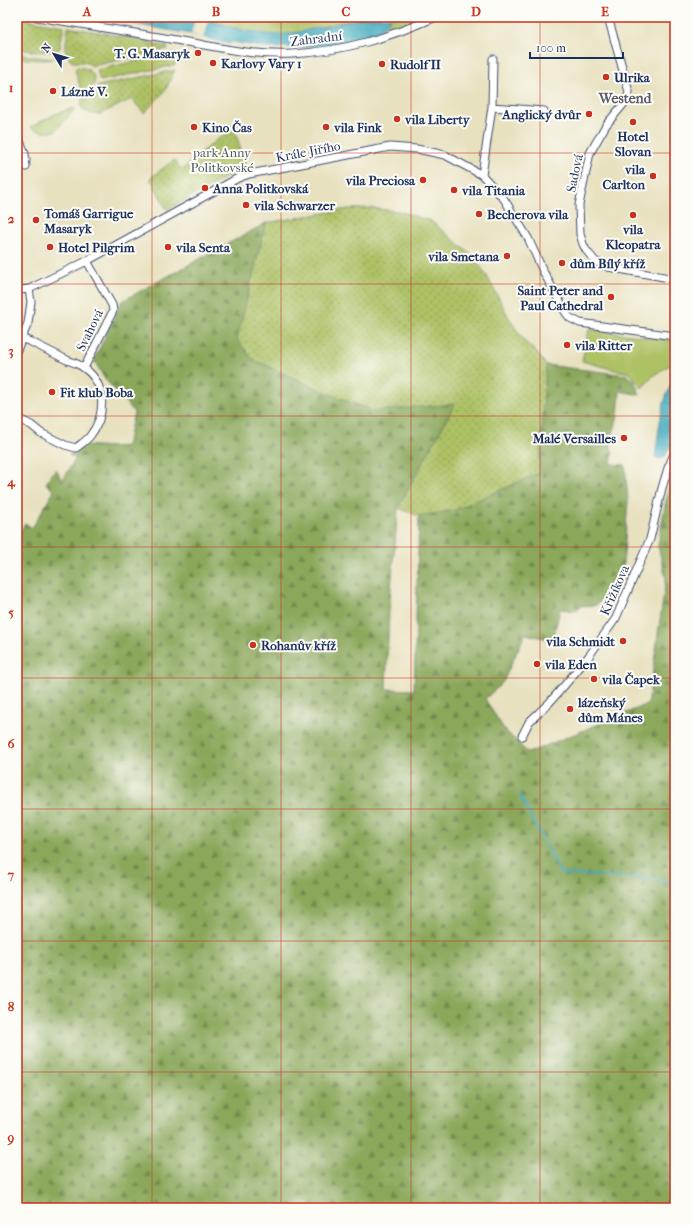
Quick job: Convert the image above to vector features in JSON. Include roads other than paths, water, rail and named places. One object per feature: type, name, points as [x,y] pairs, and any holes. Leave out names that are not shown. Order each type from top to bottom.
[{"type":"street","name":"Zahradní","points":[[37,17],[244,52],[291,54],[345,48],[378,39],[436,17]]},
{"type":"street","name":"Sadová","points":[[608,17],[629,92],[628,97],[606,125],[590,153],[580,205],[580,234],[586,250],[595,261],[608,267],[675,278]]},
{"type":"street","points":[[482,175],[492,107],[493,59]]},
{"type":"street","points":[[492,107],[544,110]]},
{"type":"street","points":[[17,133],[25,154],[26,164],[17,167]]},
{"type":"street","name":"Krále Jiřího","points":[[17,291],[29,289],[87,261],[238,178],[249,174],[390,147],[417,149],[445,155],[482,175],[504,199],[520,224],[546,276],[570,318],[580,323],[675,336]]},
{"type":"street","name":"Svahová","points":[[84,368],[113,311],[112,305],[87,261]]},
{"type":"street","points":[[17,350],[28,323],[31,302],[29,289]]},
{"type":"street","name":"Svahová","points":[[17,418],[31,425],[41,433],[65,445],[76,448],[89,437],[94,430],[102,404],[98,384],[93,376],[84,368],[32,342],[22,339]]},
{"type":"street","name":"Křižíkova","points":[[522,736],[529,722],[564,687],[589,656],[616,618],[650,539],[662,488],[675,452]]},
{"type":"water","points":[[89,17],[196,17],[242,30],[273,35],[294,33],[367,17],[391,17],[378,31],[369,35],[305,47],[268,48],[232,42],[230,44],[191,34]]},
{"type":"water","points":[[675,378],[675,439],[665,456],[660,459],[655,457],[661,416],[666,396]]},
{"type":"waterway","points":[[520,796],[561,874],[633,877],[667,881],[675,884]]},
{"type":"place","name":"T. G. Masaryk","points":[[198,53]]},
{"type":"place","name":"Karlovy Vary 1","points":[[213,63]]},
{"type":"place","name":"Rudolf II","points":[[382,64]]},
{"type":"place","name":"Ulrika","points":[[606,77]]},
{"type":"place","name":"Lázně V.","points":[[53,91]]},
{"type":"place","name":"Anglický dvůr","points":[[589,114]]},
{"type":"place","name":"vila Liberty","points":[[397,119]]},
{"type":"place","name":"Hotel Slovan","points":[[633,122]]},
{"type":"place","name":"Kino Čas","points":[[194,127]]},
{"type":"place","name":"vila Fink","points":[[326,127]]},
{"type":"place","name":"vila Carlton","points":[[653,176]]},
{"type":"place","name":"vila Preciosa","points":[[423,180]]},
{"type":"place","name":"Anna Politkovská","points":[[205,188]]},
{"type":"place","name":"vila Titania","points":[[454,190]]},
{"type":"place","name":"vila Schwarzer","points":[[246,205]]},
{"type":"place","name":"Becherova vila","points":[[479,214]]},
{"type":"place","name":"vila Kleopatra","points":[[633,215]]},
{"type":"place","name":"Tomáš Garrigue Masaryk","points":[[36,220]]},
{"type":"place","name":"Hotel Pilgrim","points":[[50,247]]},
{"type":"place","name":"vila Senta","points":[[168,247]]},
{"type":"place","name":"vila Smetana","points":[[507,256]]},
{"type":"place","name":"dům Bílý kříž","points":[[562,263]]},
{"type":"place","name":"Saint Peter and Paul Cathedral","points":[[611,297]]},
{"type":"place","name":"vila Ritter","points":[[567,345]]},
{"type":"place","name":"Fit klub Boba","points":[[52,392]]},
{"type":"place","name":"Malé Versailles","points":[[624,438]]},
{"type":"place","name":"vila Schmidt","points":[[623,641]]},
{"type":"place","name":"Rohanův kříž","points":[[253,645]]},
{"type":"place","name":"vila Eden","points":[[537,664]]},
{"type":"place","name":"vila Čapek","points":[[594,679]]},
{"type":"place","name":"lázeňský dům Mánes","points":[[570,709]]},
{"type":"district","name":"Westend","points":[[625,98]]},
{"type":"park label","name":"park Anny Politkovské","points":[[222,160]]}]
